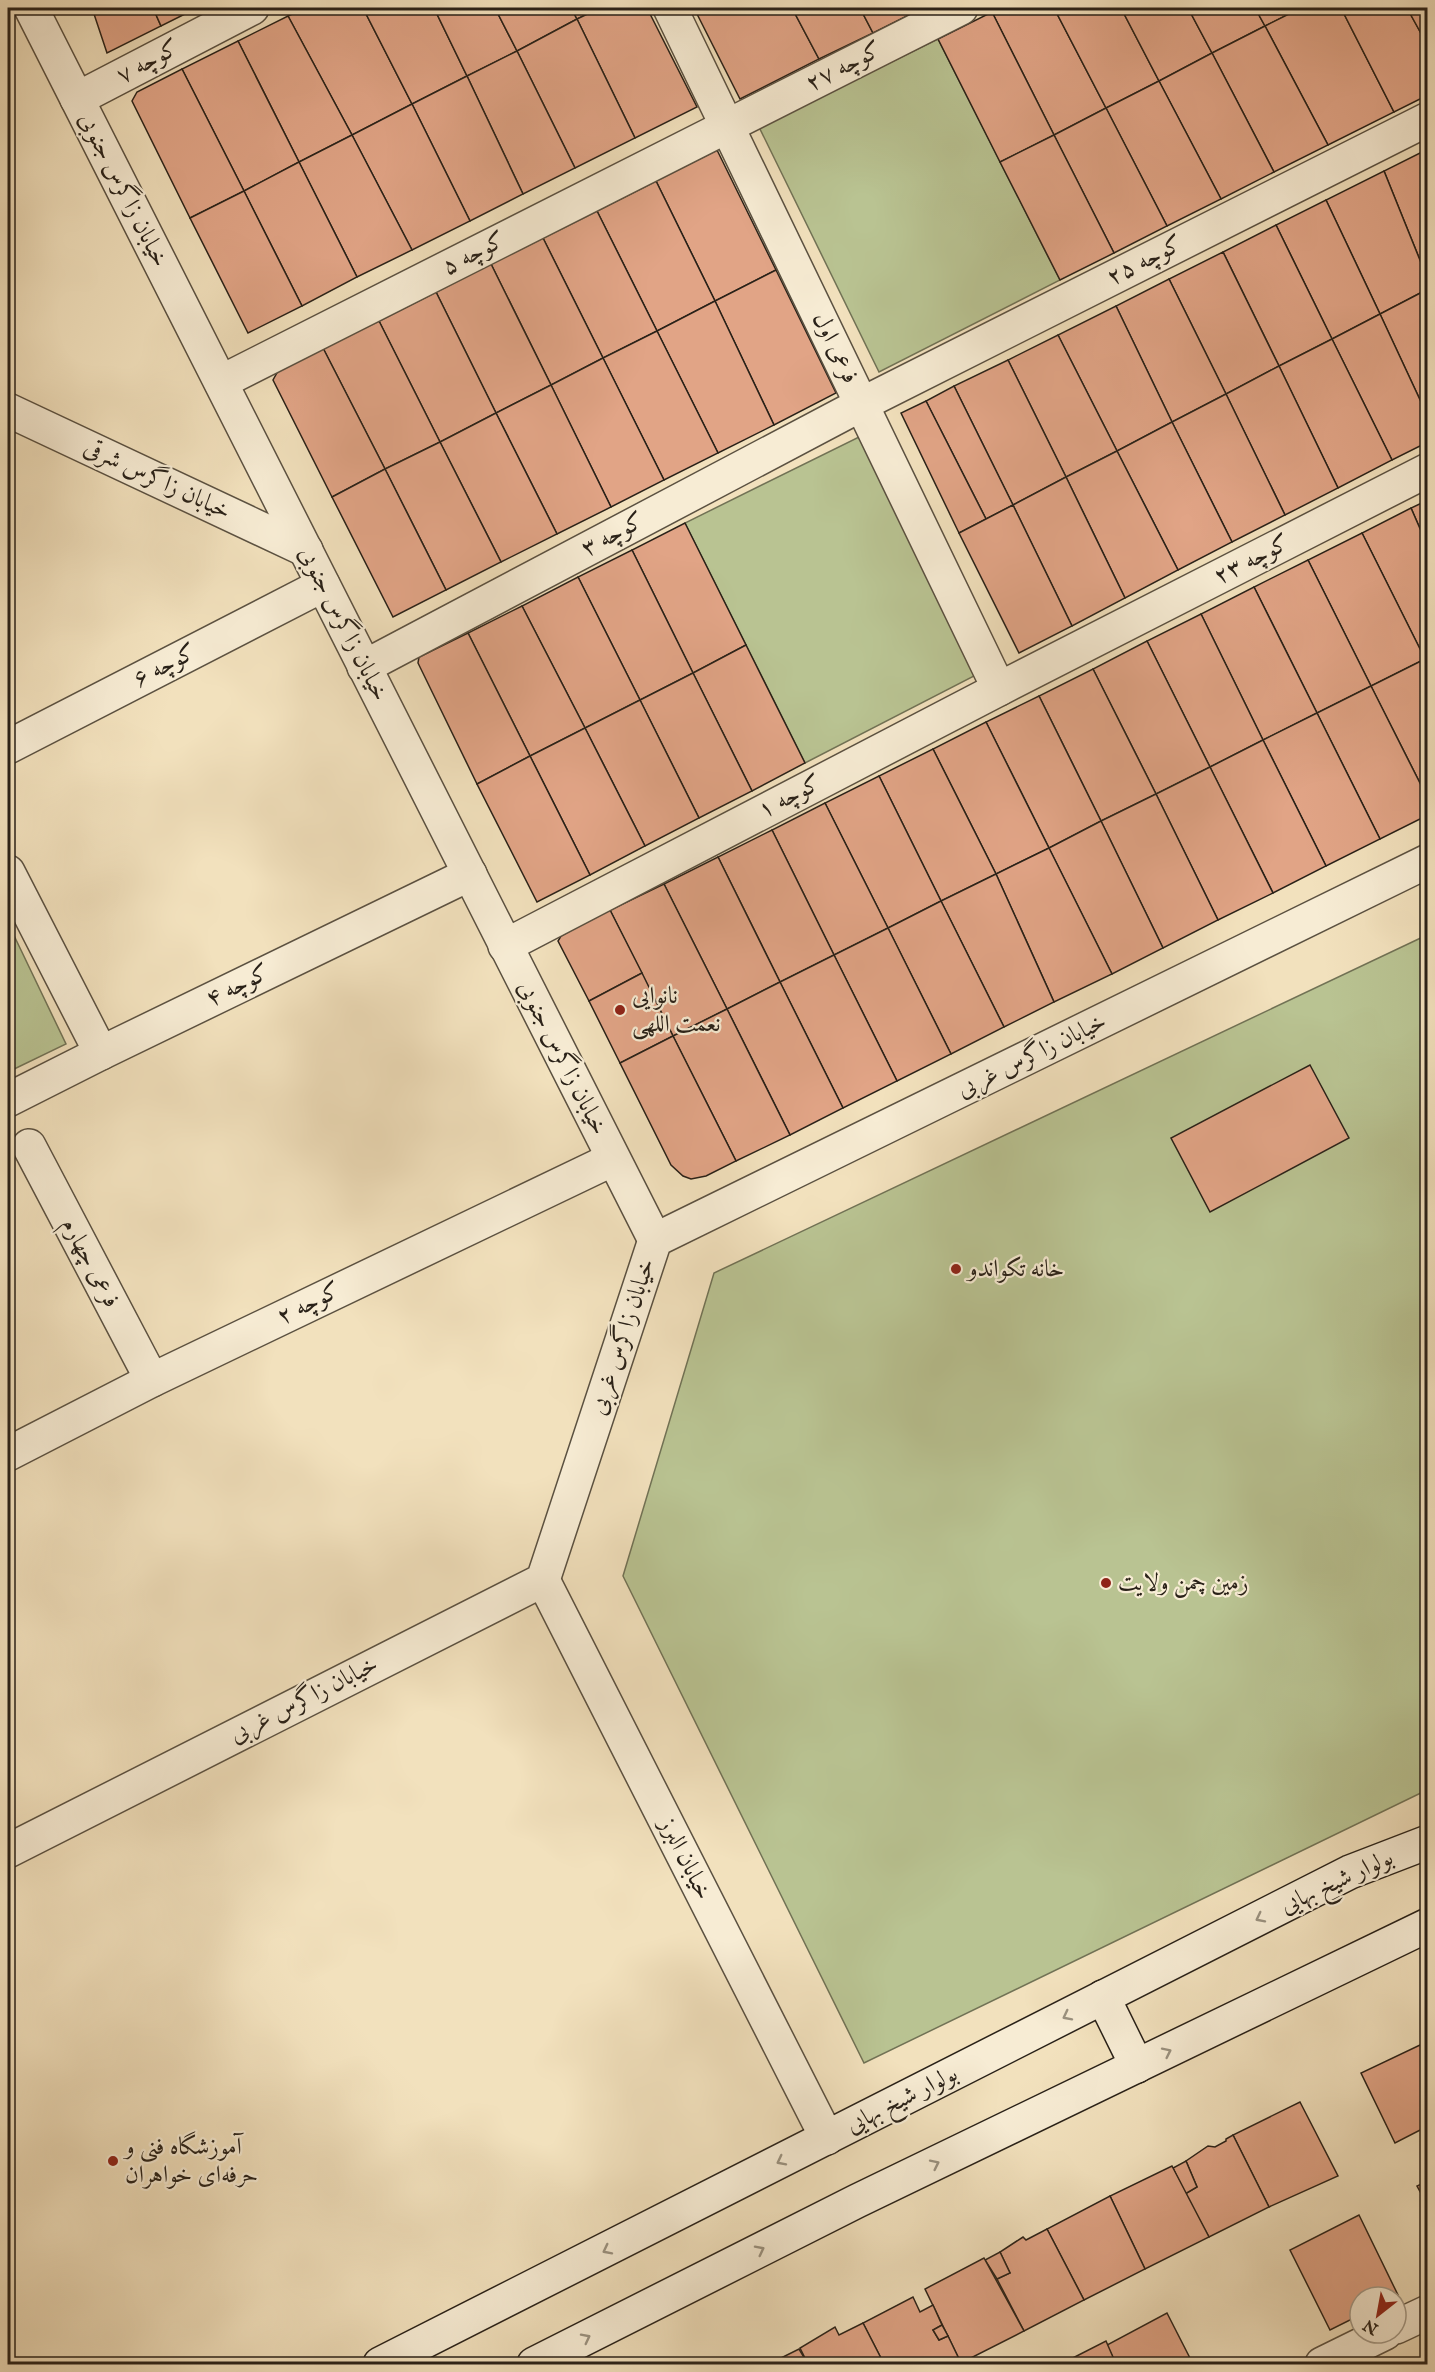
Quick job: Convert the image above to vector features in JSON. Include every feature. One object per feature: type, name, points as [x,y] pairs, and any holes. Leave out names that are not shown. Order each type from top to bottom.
[{"type":"street","name":"خیابان زاگرس جنوبی","points":[[31,8],[655,1240]]},
{"type":"street","name":"۷ کوچه","points":[[77,99],[252,8]]},
{"type":"street","name":"فرعی اول","points":[[670,8],[999,689]]},
{"type":"street","name":"۲۷ کوچه","points":[[727,126],[961,8]]},
{"type":"street","name":"کوچه ۲۵","points":[[862,404],[1428,119]]},
{"type":"street","name":"۵ کوچه","points":[[221,382],[727,126]]},
{"type":"street","name":"کوچه ۳","points":[[364,667],[862,404]]},
{"type":"street","name":"خیابان زاگرس شرقی","points":[[8,410],[306,550]]},
{"type":"street","name":"کوچه ۲۳","points":[[1076,651],[1428,470]]},
{"type":"street","name":"کوچه ۶","points":[[8,747],[323,585]]},
{"type":"street","name":"کوچه ۱","points":[[505,946],[1076,651]]},
{"type":"street","name":"خیابان زاگرس غربی","points":[[8,1851],[543,1580],[655,1240],[1428,861]]},
{"type":"street","points":[[8,872],[101,1053]]},
{"type":"street","name":"کوچه ۴","points":[[8,1100],[470,874]]},
{"type":"street","name":"فرعی چهارم","points":[[29,1146],[152,1380]]},
{"type":"street","name":"کوچه ۲","points":[[8,1454],[152,1380],[613,1159]]},
{"type":"street","name":"خیابان البرز","points":[[543,1580],[827,2138]]},
{"type":"street","name":"بولوار شیخ بهایی","points":[[380,2364],[1350,1872],[1428,1842]]},
{"type":"street","points":[[534,2364],[857,2201],[1428,1925]]},
{"type":"street","points":[[1103,1997],[1137,2066]]},
{"type":"street","points":[[1408,2321],[1428,2312]]},
{"type":"street","points":[[1322,2364],[1361,2345]]},
{"type":"green space","points":[[938,39],[1060,280],[879,372],[759,127]]},
{"type":"green space","points":[[859,437],[976,675],[805,763],[685,523]]},
{"type":"green space","points":[[8,923],[66,1044],[8,1072]]},
{"type":"green space","points":[[1427,935],[1427,1790],[864,2063],[623,1576],[714,1273]]},
{"type":"building","points":[[92,8],[153,8],[161,26],[107,53]]},
{"type":"building","points":[[153,8],[197,8],[161,26]]},
{"type":"building","points":[[305,8],[363,8],[412,104],[352,135],[288,16]]},
{"type":"building","points":[[363,8],[434,8],[467,76],[412,104]]},
{"type":"building","points":[[434,8],[495,8],[517,51],[467,76]]},
{"type":"building","points":[[495,8],[571,8],[577,19],[517,51]]},
{"type":"building","points":[[571,8],[600,8],[577,19]]},
{"type":"building","points":[[600,8],[647,8],[697,107],[635,138],[577,19]]},
{"type":"building","points":[[694,8],[792,8],[819,59],[740,99]]},
{"type":"building","points":[[792,8],[860,8],[873,33],[819,59]]},
{"type":"building","points":[[860,8],[923,8],[873,33]]},
{"type":"building","points":[[1001,8],[1054,8],[1106,108],[1054,135],[992,12]]},
{"type":"building","points":[[1054,8],[1121,8],[1159,81],[1106,108]]},
{"type":"building","points":[[1121,8],[1188,8],[1212,53],[1159,81]]},
{"type":"building","points":[[1188,8],[1255,8],[1265,26],[1212,53]]},
{"type":"building","points":[[1255,8],[1301,8],[1265,26]]},
{"type":"building","points":[[1301,8],[1341,8],[1394,112],[1328,145],[1265,26]]},
{"type":"building","points":[[1341,8],[1407,8],[1428,46],[1428,95],[1394,112]]},
{"type":"building","points":[[1407,8],[1428,8],[1428,46]]},
{"type":"building","points":[[992,12],[1054,135],[1000,162],[938,39]]},
{"type":"building","points":[[288,16],[352,135],[299,162],[238,41]]},
{"type":"building","points":[[577,19],[635,138],[575,168],[517,51]]},
{"type":"building","points":[[1265,26],[1328,145],[1274,172],[1212,53]]},
{"type":"building","points":[[238,41],[299,162],[244,191],[182,69]]},
{"type":"building","points":[[517,51],[575,168],[523,194],[467,76]]},
{"type":"building","points":[[1212,53],[1274,172],[1221,199],[1159,81]]},
{"type":"building","points":[[182,69],[244,191],[190,218],[132,101],[137,92]]},
{"type":"building","points":[[467,76],[523,194],[470,221],[412,104]]},
{"type":"building","points":[[1159,81],[1221,199],[1167,226],[1106,108]]},
{"type":"building","points":[[412,104],[470,221],[412,250],[352,135]]},
{"type":"building","points":[[1106,108],[1167,226],[1114,253],[1054,135]]},
{"type":"building","points":[[352,135],[412,250],[357,277],[299,162]]},
{"type":"building","points":[[1054,135],[1114,253],[1060,280],[1000,162]]},
{"type":"building","points":[[1428,149],[1428,280],[1384,171]]},
{"type":"building","points":[[717,150],[776,270],[715,301],[656,181]]},
{"type":"building","points":[[299,162],[357,277],[302,306],[244,191]]},
{"type":"building","points":[[1384,171],[1428,280],[1428,289],[1380,314],[1326,200]]},
{"type":"building","points":[[656,181],[715,301],[657,331],[597,211]]},
{"type":"building","points":[[244,191],[302,306],[248,333],[190,218]]},
{"type":"building","points":[[1326,200],[1380,314],[1332,339],[1276,225]]},
{"type":"building","points":[[597,211],[657,331],[603,358],[543,238]]},
{"type":"building","points":[[1276,225],[1332,339],[1279,366],[1223,252]]},
{"type":"building","points":[[543,238],[603,358],[551,385],[491,264]]},
{"type":"building","points":[[1223,252],[1279,366],[1226,394],[1169,279]]},
{"type":"building","points":[[491,264],[551,385],[496,413],[436,292]]},
{"type":"building","points":[[776,270],[836,393],[774,425],[715,301]]},
{"type":"building","points":[[1169,279],[1226,394],[1172,422],[1116,306]]},
{"type":"building","points":[[1428,289],[1428,417],[1380,314]]},
{"type":"building","points":[[436,292],[496,413],[440,442],[379,321]]},
{"type":"building","points":[[715,301],[774,425],[718,453],[657,331]]},
{"type":"building","points":[[1116,306],[1172,422],[1117,451],[1058,335]]},
{"type":"building","points":[[1380,314],[1428,417],[1428,442],[1392,460],[1332,339]]},
{"type":"building","points":[[379,321],[440,442],[385,469],[323,348]]},
{"type":"building","points":[[657,331],[718,453],[664,480],[603,358]]},
{"type":"building","points":[[1058,335],[1117,451],[1066,477],[1008,360]]},
{"type":"building","points":[[1332,339],[1392,460],[1338,488],[1279,366]]},
{"type":"building","points":[[323,348],[385,469],[332,497],[273,380],[278,371]]},
{"type":"building","points":[[603,358],[664,480],[611,507],[551,385]]},
{"type":"building","points":[[1008,360],[1066,477],[1013,505],[954,386]]},
{"type":"building","points":[[1279,366],[1338,488],[1285,515],[1226,394]]},
{"type":"building","points":[[551,385],[611,507],[557,534],[496,413]]},
{"type":"building","points":[[954,386],[1013,505],[986,519],[926,401]]},
{"type":"building","points":[[1226,394],[1285,515],[1232,542],[1172,422]]},
{"type":"building","points":[[926,401],[986,519],[959,533],[901,413]]},
{"type":"building","points":[[496,413],[557,534],[501,562],[440,442]]},
{"type":"building","points":[[1172,422],[1232,542],[1178,570],[1117,451]]},
{"type":"building","points":[[440,442],[501,562],[446,590],[385,469]]},
{"type":"building","points":[[1117,451],[1178,570],[1125,598],[1066,477]]},
{"type":"building","points":[[385,469],[446,590],[393,617],[332,497]]},
{"type":"building","points":[[1066,477],[1125,598],[1072,626],[1013,505]]},
{"type":"building","points":[[1428,500],[1428,547],[1411,508]]},
{"type":"building","points":[[1013,505],[1072,626],[1019,653],[959,533]]},
{"type":"building","points":[[1411,508],[1428,547],[1428,658],[1425,659],[1362,533]]},
{"type":"building","points":[[685,523],[746,645],[693,673],[632,550]]},
{"type":"building","points":[[1362,533],[1425,659],[1371,686],[1308,560]]},
{"type":"building","points":[[632,550],[693,673],[640,700],[578,577]]},
{"type":"building","points":[[1308,560],[1371,686],[1317,713],[1254,587]]},
{"type":"building","points":[[578,577],[640,700],[585,728],[522,606]]},
{"type":"building","points":[[1254,587],[1317,713],[1263,740],[1201,614]]},
{"type":"building","points":[[522,606],[585,728],[530,756],[468,633]]},
{"type":"building","points":[[1201,614],[1263,740],[1210,767],[1147,641]]},
{"type":"building","points":[[468,633],[530,756],[477,784],[418,663],[419,657]]},
{"type":"building","points":[[1147,641],[1210,767],[1156,794],[1093,669]]},
{"type":"building","points":[[746,645],[805,763],[752,791],[693,673]]},
{"type":"building","points":[[1425,659],[1428,665],[1428,799],[1371,686]]},
{"type":"building","points":[[1093,669],[1156,794],[1101,821],[1039,696]]},
{"type":"building","points":[[693,673],[752,791],[699,818],[640,700]]},
{"type":"building","points":[[1371,686],[1428,799],[1428,815],[1380,839],[1317,713]]},
{"type":"building","points":[[1039,696],[1101,821],[1049,848],[986,722]]},
{"type":"building","points":[[640,700],[699,818],[645,846],[585,728]]},
{"type":"building","points":[[1317,713],[1380,839],[1326,866],[1263,740]]},
{"type":"building","points":[[986,722],[1049,848],[996,874],[933,749]]},
{"type":"building","points":[[585,728],[645,846],[590,875],[530,756]]},
{"type":"building","points":[[1263,740],[1326,866],[1273,893],[1210,767]]},
{"type":"building","points":[[933,749],[996,874],[941,901],[879,776]]},
{"type":"building","points":[[530,756],[590,875],[537,902],[477,784]]},
{"type":"building","points":[[1210,767],[1273,893],[1218,920],[1156,794]]},
{"type":"building","points":[[879,776],[941,901],[888,928],[825,803]]},
{"type":"building","points":[[1156,794],[1218,920],[1163,948],[1101,821]]},
{"type":"building","points":[[825,803],[888,928],[834,955],[772,830]]},
{"type":"building","points":[[1101,821],[1163,948],[1112,974],[1049,848]]},
{"type":"building","points":[[772,830],[834,955],[780,982],[718,857]]},
{"type":"building","points":[[1049,848],[1112,974],[1054,1002],[996,874]]},
{"type":"building","points":[[718,857],[780,982],[727,1009],[664,884]]},
{"type":"building","points":[[996,874],[1054,1002],[1004,1027],[941,901]]},
{"type":"building","points":[[664,884],[727,1009],[673,1036],[610,910]]},
{"type":"building","points":[[941,901],[1004,1027],[951,1054],[888,928]]},
{"type":"building","points":[[610,910],[642,973],[589,1001],[558,941],[561,936]]},
{"type":"building","points":[[888,928],[951,1054],[897,1081],[834,955]]},
{"type":"building","points":[[834,955],[897,1081],[843,1108],[780,982]]},
{"type":"building","points":[[642,973],[673,1036],[620,1063],[589,1001]]},
{"type":"building","points":[[780,982],[843,1108],[790,1135],[727,1009]]},
{"type":"building","points":[[727,1009],[790,1135],[736,1161],[673,1036]]},
{"type":"building","points":[[673,1036],[736,1161],[706,1176],[691,1179],[683,1176],[671,1165],[620,1063]]},
{"type":"building","points":[[1310,1065],[1349,1138],[1210,1212],[1171,1138]]},
{"type":"building","points":[[1420,2045],[1428,2060],[1428,2126],[1395,2143],[1361,2073]]},
{"type":"building","points":[[1300,2102],[1338,2176],[1269,2207],[1233,2135]]},
{"type":"building","points":[[1233,2135],[1269,2207],[1209,2237],[1185,2194],[1197,2187],[1186,2161],[1208,2146],[1215,2147]]},
{"type":"building","points":[[1186,2161],[1197,2187],[1185,2194],[1173,2168]]},
{"type":"building","points":[[1172,2166],[1209,2237],[1145,2269],[1110,2196]]},
{"type":"building","points":[[1428,2181],[1428,2206],[1417,2186]]},
{"type":"building","points":[[1110,2196],[1145,2269],[1084,2300],[1047,2229]]},
{"type":"building","points":[[1359,2215],[1393,2285],[1348,2285],[1348,2321],[1330,2330],[1290,2250]]},
{"type":"building","points":[[1047,2229],[1084,2300],[1024,2331],[997,2279],[1010,2273],[1000,2252],[1023,2237],[1026,2240]]},
{"type":"building","points":[[1000,2252],[1010,2273],[997,2279],[985,2260]]},
{"type":"building","points":[[984,2258],[1024,2331],[961,2363],[925,2289]]},
{"type":"building","points":[[913,2297],[920,2312],[933,2305],[942,2325],[933,2330],[939,2340],[948,2336],[961,2363],[884,2364],[863,2323]]},
{"type":"building","points":[[1167,2313],[1193,2364],[1116,2364],[1107,2345]]},
{"type":"building","points":[[863,2323],[884,2364],[808,2364],[800,2348],[835,2327],[839,2335]]},
{"type":"building","points":[[942,2325],[948,2336],[939,2340],[933,2330]]},
{"type":"building","points":[[1106,2341],[1116,2364],[1061,2364]]},
{"type":"building","points":[[799,2349],[808,2364],[769,2364]]},
{"type":"place","name":"نانوایی نعمت اللهی","points":[[620,1010]]},
{"type":"place","name":"خانه تکواندو","points":[[956,1269]]},
{"type":"place","name":"زمین چمن ولایت","points":[[1106,1583]]},
{"type":"place","name":"آموزشگاه فنی و حرفه‌ای خواهران","points":[[113,2161]]}]
